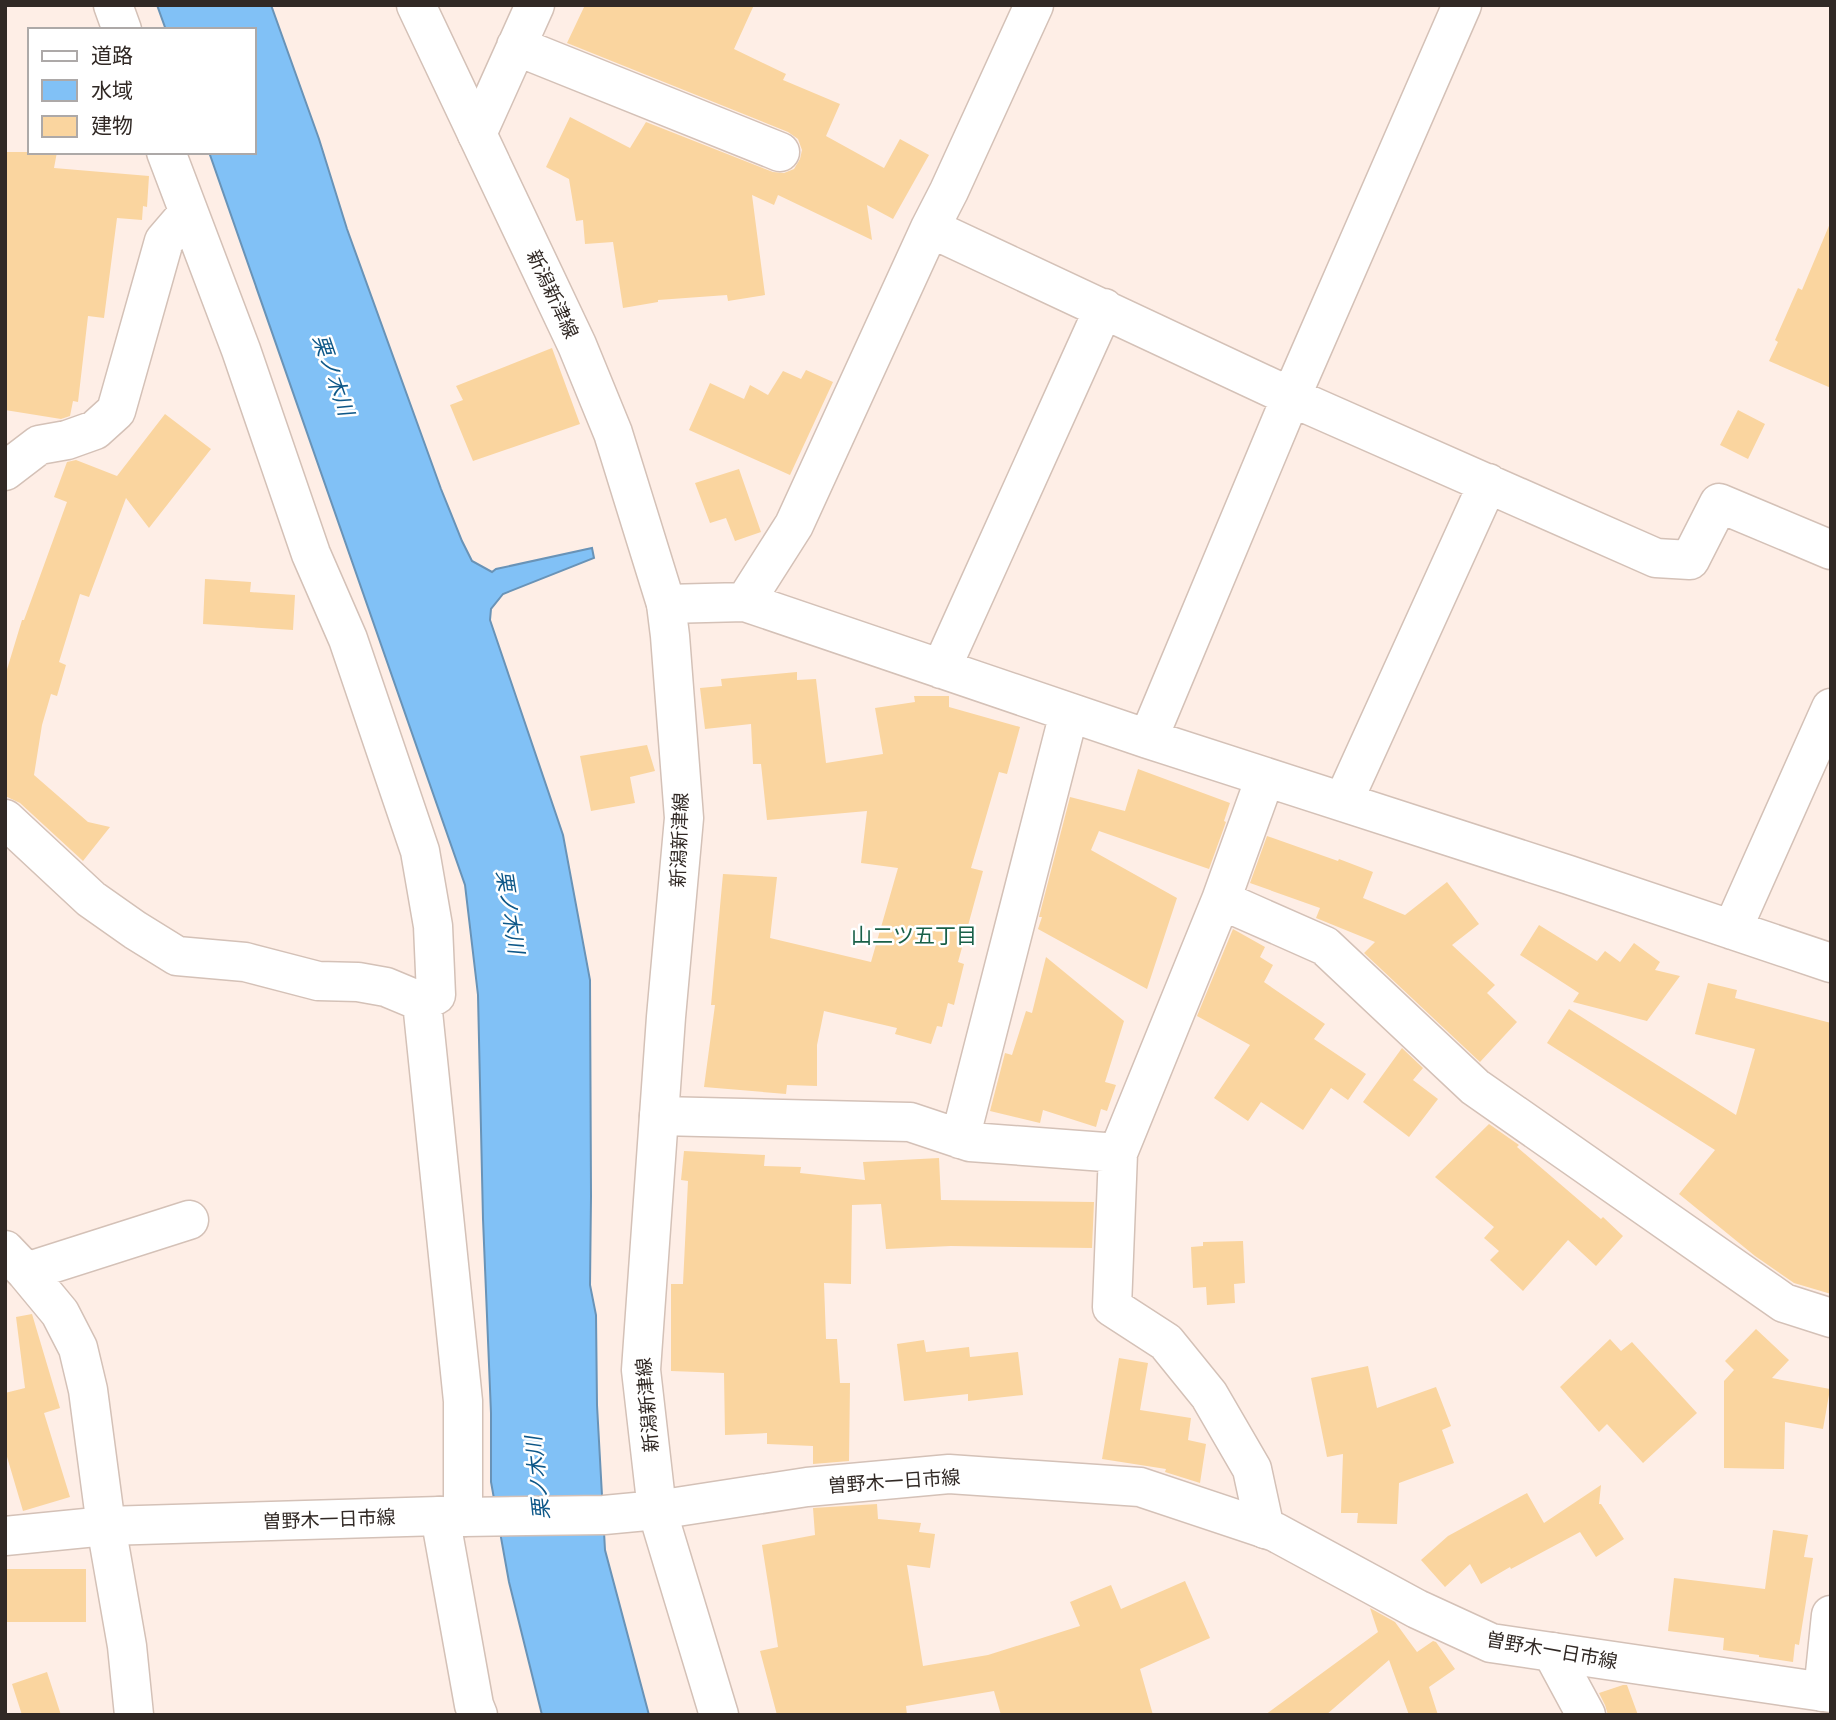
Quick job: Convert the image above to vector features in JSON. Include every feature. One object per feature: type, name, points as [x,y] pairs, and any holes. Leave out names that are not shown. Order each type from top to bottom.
[{"type":"street","points":[[113,5],[121,28]]},
{"type":"street","name":"新潟新津線","points":[[416,5],[577,345],[613,433],[666,604],[684,818],[640,1370],[657,1510],[719,1715]]},
{"type":"street","points":[[477,134],[535,5]]},
{"type":"street","points":[[745,602],[794,525],[1034,5]]},
{"type":"street","points":[[1148,740],[1291,397],[1462,5]]},
{"type":"street","points":[[516,46],[780,152]]},
{"type":"street","points":[[5,819],[91,898],[177,956],[245,962],[318,981],[358,982],[386,987],[422,1002],[436,995],[433,926],[420,851],[348,639],[311,554],[241,351],[167,154]]},
{"type":"street","points":[[5,471],[39,445],[67,440],[95,430],[116,411],[164,240],[188,213]]},
{"type":"street","points":[[930,228],[1291,397],[1656,558],[1690,560],[1719,503],[1831,550]]},
{"type":"street","points":[[941,669],[1104,308]]},
{"type":"street","points":[[1343,802],[1488,483]]},
{"type":"street","points":[[666,604],[745,602],[1148,740],[1556,870],[1831,963]]},
{"type":"street","points":[[1732,930],[1831,708]]},
{"type":"street","points":[[960,1139],[1069,713]]},
{"type":"street","points":[[1265,778],[1221,900],[1118,1153],[1112,1307],[1166,1342],[1209,1395],[1252,1469],[1265,1529]]},
{"type":"street","points":[[1221,900],[1325,946],[1475,1087],[1784,1303],[1831,1318]]},
{"type":"street","points":[[422,1002],[463,1401],[464,1517],[474,1705],[478,1715]]},
{"type":"street","points":[[659,1116],[910,1122],[970,1142],[1118,1153]]},
{"type":"street","points":[[134,1715],[127,1646],[106,1526],[88,1390],[78,1348],[60,1313],[16,1261],[189,1220]]},
{"type":"street","name":"曽野木一日市線","points":[[5,1536],[106,1526],[604,1515],[657,1510],[807,1487],[949,1474],[1140,1487],[1275,1532],[1417,1609],[1491,1643],[1827,1693]]},
{"type":"street","points":[[1827,1693],[1831,1615]]},
{"type":"street","points":[[1552,1652],[1586,1715]]},
{"type":"water","name":"栗ノ木川","points":[[157,5],[271,5],[319,139],[347,229],[441,489],[472,561],[492,572],[592,548],[594,558],[503,594],[491,609],[490,620],[563,835],[590,980],[590,1285],[596,1315],[597,1405],[605,1550],[649,1715],[542,1715],[509,1582],[491,1482],[478,995],[465,885],[210,154],[256,154],[256,28],[165,28]]},
{"type":"building","points":[[585,5],[754,5],[734,49],[786,74],[783,80],[840,104],[826,136],[884,168],[900,139],[929,155],[893,219],[867,205],[872,240],[778,195],[774,205],[752,195],[765,295],[728,301],[727,295],[658,300],[623,308],[613,242],[585,244],[583,220],[576,221],[569,179],[546,167],[570,117],[630,148],[646,122],[773,172],[784,173],[794,169],[802,150],[798,139],[788,132],[567,43]]},
{"type":"building","points":[[5,152],[57,154],[54,168],[149,176],[147,207],[143,206],[142,220],[117,218],[104,318],[88,316],[78,402],[73,401],[70,416],[61,419],[5,410]]},
{"type":"building","points":[[1831,221],[1831,388],[1769,361],[1778,342],[1775,340],[1798,288],[1802,290]]},
{"type":"building","points":[[552,348],[580,424],[473,461],[450,405],[463,400],[456,386]]},
{"type":"building","points":[[806,370],[833,382],[790,475],[689,430],[710,383],[744,399],[750,385],[768,395],[783,371],[801,379]]},
{"type":"building","points":[[1738,410],[1765,424],[1748,459],[1720,445]]},
{"type":"building","points":[[165,414],[211,449],[149,528],[126,498],[89,597],[80,594],[59,662],[66,665],[57,696],[51,694],[42,725],[34,775],[88,822],[110,827],[83,861],[20,803],[5,796],[5,676],[22,620],[67,502],[54,497],[67,462],[76,460],[117,476]]},
{"type":"building","points":[[739,469],[761,532],[735,541],[726,518],[710,523],[695,483]]},
{"type":"building","points":[[205,579],[251,582],[250,592],[295,595],[293,630],[203,624]]},
{"type":"building","points":[[797,672],[797,680],[816,679],[826,763],[883,754],[875,708],[915,702],[914,696],[949,696],[949,707],[1020,727],[1007,774],[999,772],[971,868],[983,871],[958,962],[964,964],[954,1005],[948,1003],[942,1027],[937,1026],[931,1044],[895,1034],[897,1028],[824,1011],[817,1045],[817,1086],[787,1085],[786,1094],[704,1087],[715,1005],[711,1005],[723,874],[777,877],[770,938],[871,962],[898,868],[861,863],[867,811],[767,820],[761,764],[753,764],[751,724],[705,729],[700,688],[722,686],[721,679]]},
{"type":"building","points":[[647,745],[655,771],[630,777],[635,803],[591,811],[580,756]]},
{"type":"building","points":[[1138,769],[1230,803],[1209,869],[1099,831],[1091,850],[1177,898],[1147,989],[1038,929],[1070,797],[1125,811]]},
{"type":"building","points":[[1267,836],[1373,872],[1363,898],[1405,915],[1447,882],[1479,924],[1452,945],[1495,985],[1487,993],[1517,1022],[1480,1062],[1364,953],[1375,942],[1316,918],[1320,908],[1250,883]]},
{"type":"building","points":[[1539,925],[1597,961],[1605,951],[1620,962],[1634,943],[1660,962],[1655,970],[1680,976],[1647,1021],[1573,1002],[1579,993],[1520,955]]},
{"type":"building","points":[[1233,929],[1265,947],[1260,957],[1273,965],[1264,982],[1325,1024],[1314,1039],[1366,1074],[1348,1100],[1331,1088],[1303,1130],[1261,1102],[1248,1121],[1214,1098],[1250,1045],[1197,1016]]},
{"type":"building","points":[[1046,957],[1124,1021],[1105,1082],[1116,1085],[1107,1111],[1101,1109],[1096,1127],[1043,1110],[1040,1123],[990,1111],[1005,1053],[1012,1055],[1026,1011],[1032,1013]]},
{"type":"building","points":[[1708,983],[1737,990],[1735,998],[1831,1023],[1831,1294],[1794,1283],[1755,1256],[1679,1194],[1715,1150],[1547,1043],[1569,1009],[1736,1115],[1755,1049],[1695,1034]]},
{"type":"building","points":[[1402,1048],[1423,1068],[1413,1080],[1438,1099],[1409,1137],[1363,1102]]},
{"type":"building","points":[[1489,1124],[1519,1145],[1517,1147],[1623,1236],[1596,1266],[1568,1240],[1523,1291],[1490,1260],[1499,1251],[1484,1238],[1494,1227],[1435,1177]]},
{"type":"building","points":[[684,1151],[765,1155],[764,1166],[801,1167],[800,1173],[865,1180],[863,1162],[939,1158],[941,1200],[1094,1202],[1092,1248],[951,1246],[886,1249],[881,1204],[852,1205],[851,1284],[824,1283],[826,1339],[837,1339],[840,1383],[850,1383],[849,1461],[813,1464],[813,1446],[767,1444],[767,1433],[725,1435],[724,1373],[671,1371],[671,1284],[683,1284],[688,1181],[681,1180]]},
{"type":"building","points":[[1243,1241],[1245,1283],[1234,1284],[1235,1303],[1207,1305],[1206,1287],[1193,1288],[1191,1247],[1203,1246],[1203,1242]]},
{"type":"building","points":[[32,1314],[60,1408],[44,1413],[70,1497],[23,1511],[5,1450],[5,1393],[25,1388],[16,1317]]},
{"type":"building","points":[[1756,1329],[1789,1360],[1772,1378],[1830,1389],[1823,1429],[1785,1422],[1784,1469],[1724,1468],[1724,1381],[1734,1370],[1725,1361]]},
{"type":"building","points":[[1610,1339],[1621,1351],[1632,1342],[1697,1413],[1643,1463],[1607,1424],[1599,1432],[1560,1387]]},
{"type":"building","points":[[924,1340],[926,1352],[969,1347],[970,1357],[1018,1352],[1023,1395],[968,1401],[968,1394],[904,1401],[897,1344]]},
{"type":"building","points":[[1119,1358],[1148,1363],[1140,1410],[1191,1418],[1188,1440],[1206,1444],[1200,1483],[1165,1472],[1166,1469],[1102,1459]]},
{"type":"building","points":[[1368,1366],[1377,1408],[1436,1387],[1451,1426],[1442,1430],[1454,1463],[1399,1483],[1397,1524],[1357,1523],[1358,1513],[1341,1513],[1343,1454],[1327,1457],[1311,1378]]},
{"type":"building","points":[[1601,1485],[1599,1504],[1624,1539],[1596,1557],[1580,1532],[1481,1584],[1470,1564],[1445,1587],[1421,1560],[1448,1536],[1527,1493],[1544,1523]]},
{"type":"building","points":[[877,1504],[878,1519],[921,1523],[919,1532],[935,1534],[930,1568],[907,1565],[923,1666],[988,1655],[1080,1626],[1070,1602],[1111,1585],[1121,1609],[1185,1581],[1210,1638],[1140,1669],[1153,1715],[1001,1715],[994,1691],[906,1706],[907,1715],[777,1715],[760,1651],[778,1647],[762,1545],[815,1535],[813,1508]]},
{"type":"building","points":[[1773,1530],[1808,1535],[1804,1557],[1813,1558],[1799,1645],[1795,1644],[1793,1662],[1723,1650],[1724,1638],[1668,1631],[1674,1578],[1765,1589]]},
{"type":"building","points":[[5,1569],[86,1569],[86,1622],[5,1622]]},
{"type":"building","points":[[1370,1608],[1395,1622],[1417,1652],[1433,1641],[1436,1642],[1455,1669],[1429,1687],[1438,1715],[1409,1715],[1389,1660],[1326,1715],[1265,1715],[1378,1632]]},
{"type":"building","points":[[47,1672],[61,1715],[22,1715],[12,1684]]},
{"type":"building","points":[[1627,1685],[1638,1715],[1608,1715],[1599,1693]]},
{"type":"district","name":"山二ツ五丁目","points":[[914,936]]}]
